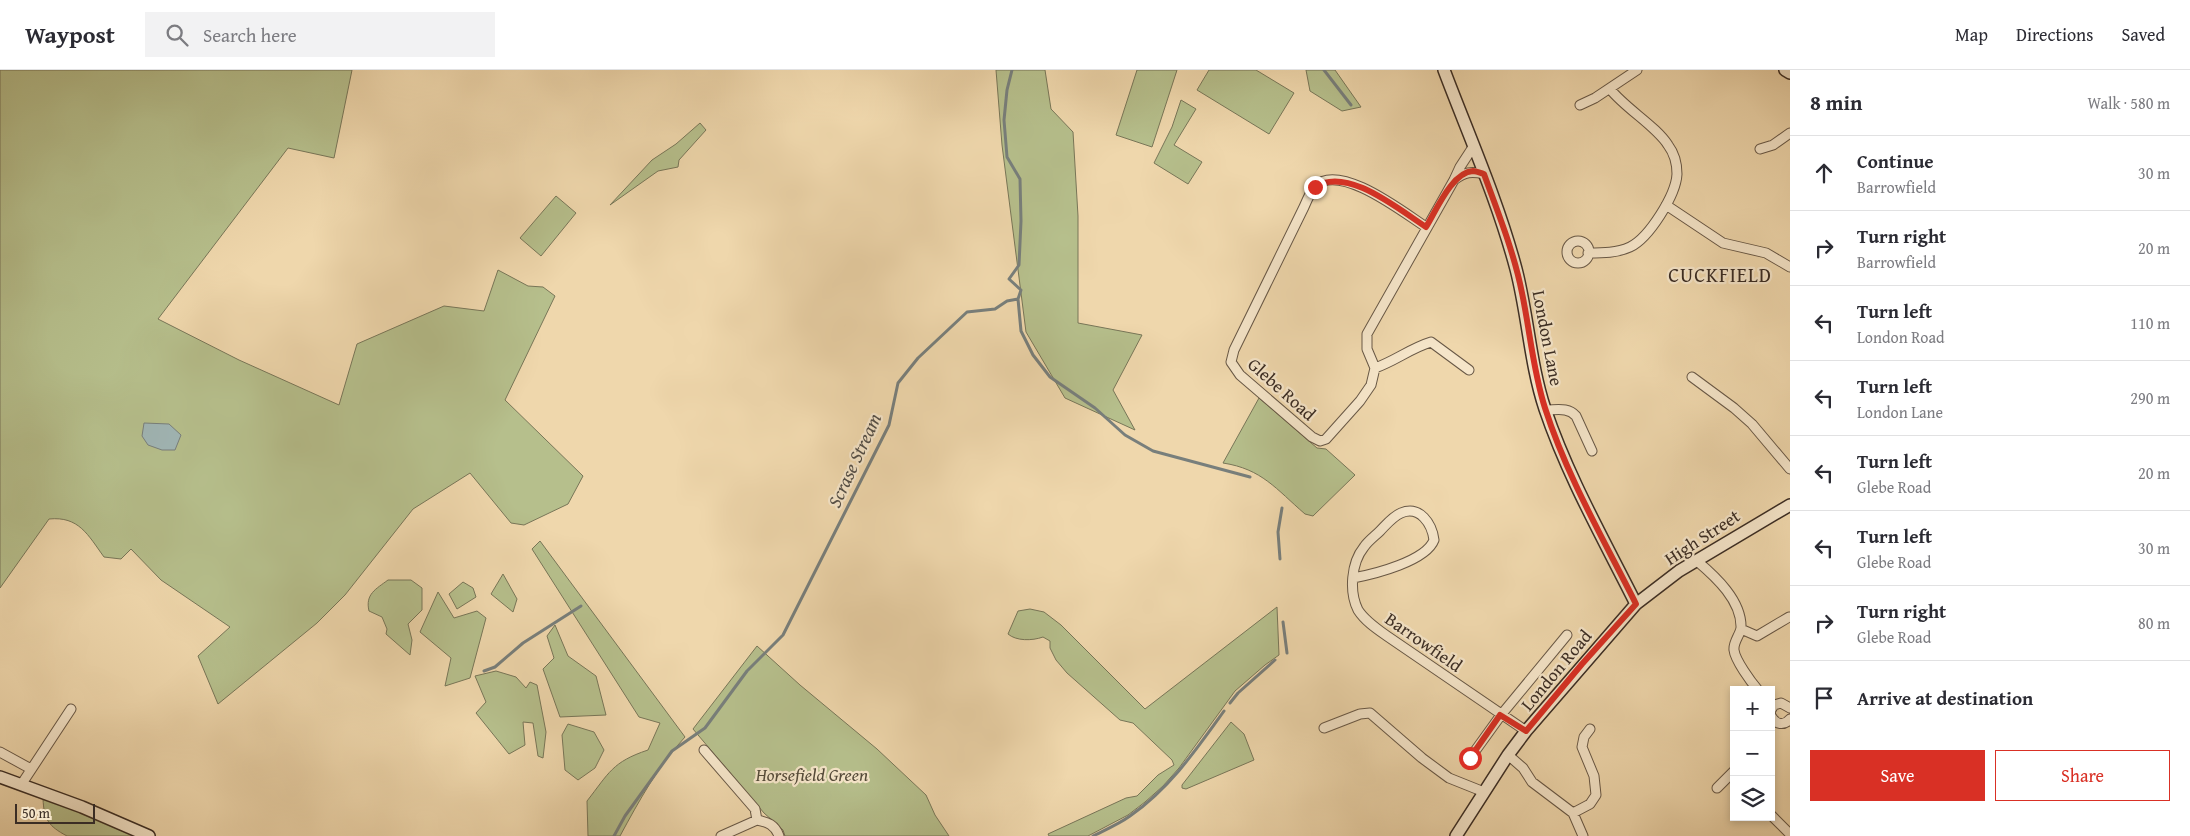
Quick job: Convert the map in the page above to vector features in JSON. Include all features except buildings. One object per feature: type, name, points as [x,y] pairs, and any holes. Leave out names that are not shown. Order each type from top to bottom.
[{"type":"main road","name":"London Lane","points":[[1444,70],[1509,244],[1522,291],[1538,379],[1546,410],[1578,490],[1636,604]]},
{"type":"main road","points":[[1785,70],[1790,73]]},
{"type":"main road","name":"High Street","points":[[1636,604],[1680,570],[1790,504]]},
{"type":"main road","name":"London Road","points":[[1456,836],[1508,755],[1526,731],[1582,664],[1636,604]]},
{"type":"main road","points":[[0,777],[82,807],[149,836]]},
{"type":"street","points":[[1580,105],[1586,104],[1638,70]]},
{"type":"street","points":[[1588,253],[1617,251],[1635,244],[1649,230],[1666,206],[1677,175],[1672,151],[1664,139],[1610,89]]},
{"type":"street","points":[[1760,149],[1773,145],[1790,133]]},
{"type":"street","points":[[1469,370],[1431,342],[1412,348],[1393,362],[1375,368],[1367,349],[1367,334],[1473,147]]},
{"type":"street","points":[[1454,180],[1464,173],[1473,171],[1484,174]]},
{"type":"street","name":"Glebe Road","points":[[1375,368],[1371,385],[1360,401],[1326,439],[1320,441],[1308,434],[1240,375],[1231,362],[1231,356],[1272,270],[1315,187],[1330,180],[1352,182],[1426,227]]},
{"type":"street","points":[[1666,206],[1722,243],[1766,253],[1790,267]]},
{"type":"street","points":[[1692,377],[1752,424],[1790,469]]},
{"type":"street","points":[[1546,410],[1566,410],[1572,412],[1576,416],[1592,451]]},
{"type":"street","name":"Barrowfield","points":[[1353,578],[1380,572],[1428,551],[1434,540],[1429,523],[1424,516],[1408,512],[1401,513],[1392,519],[1364,547],[1357,559],[1353,578],[1353,594],[1356,604],[1360,612],[1371,624],[1500,715],[1526,731]]},
{"type":"street","points":[[1697,561],[1714,576],[1733,601],[1741,629],[1734,649],[1736,657],[1755,686]]},
{"type":"street","points":[[1741,629],[1757,636],[1789,617]]},
{"type":"street","points":[[1470,758],[1500,715],[1567,635]]},
{"type":"street","points":[[1775,705],[1784,703],[1790,708]]},
{"type":"street","points":[[21,785],[71,709]]},
{"type":"street","points":[[1324,728],[1360,714],[1370,713],[1422,758],[1449,778],[1484,792]]},
{"type":"street","points":[[1775,723],[1784,724],[1790,719]]},
{"type":"street","points":[[1573,813],[1590,804],[1596,795],[1594,776],[1582,747],[1584,737],[1590,729]]},
{"type":"street","points":[[704,750],[755,809],[757,820]]},
{"type":"street","points":[[0,752],[31,769]]},
{"type":"street","points":[[1508,755],[1523,768],[1532,782],[1573,813],[1583,836]]},
{"type":"street","points":[[1717,788],[1731,776]]},
{"type":"street","points":[[1775,819],[1790,834]]},
{"type":"street","points":[[721,836],[757,820],[767,822],[776,829],[779,836]]},
{"type":"green space","points":[[0,70],[352,70],[334,158],[288,148],[158,319],[239,360],[339,405],[357,344],[444,306],[484,311],[498,270],[528,286],[543,287],[555,296],[505,400],[583,476],[568,504],[524,525],[511,523],[470,473],[413,509],[345,595],[317,623],[218,704],[198,656],[230,627],[161,580],[131,549],[121,559],[104,557],[82,529],[75,524],[59,519],[49,519],[0,588]]},
{"type":"green space","points":[[996,70],[1045,70],[1051,109],[1073,132],[1078,216],[1078,323],[1142,335],[1113,390],[1135,430],[1065,398],[1026,332],[1002,145]]},
{"type":"green space","points":[[1137,70],[1177,70],[1152,147],[1116,135]]},
{"type":"green space","points":[[1209,70],[1256,70],[1294,93],[1269,134],[1197,90]]},
{"type":"green space","points":[[1306,70],[1335,70],[1361,107],[1342,111],[1310,91]]},
{"type":"green space","points":[[1181,100],[1196,109],[1174,145],[1202,162],[1188,184],[1154,163],[1172,127]]},
{"type":"green space","points":[[700,123],[706,130],[679,160],[678,167],[658,171],[610,205],[652,160],[676,144]]},
{"type":"green space","points":[[556,196],[576,213],[541,256],[520,238]]},
{"type":"green space","points":[[1259,398],[1317,448],[1326,449],[1355,475],[1313,516],[1305,514],[1277,488],[1258,475],[1237,466],[1223,463]]},
{"type":"green space","points":[[540,541],[685,737],[658,772],[620,836],[588,836],[587,801],[606,776],[619,764],[636,754],[648,750],[660,723],[639,717],[532,549]]},
{"type":"green space","points":[[503,574],[517,599],[513,612],[491,594]]},
{"type":"green space","points":[[388,580],[411,580],[422,588],[422,610],[408,624],[412,640],[410,655],[386,634],[387,629],[382,617],[369,611],[370,596]]},
{"type":"green space","points":[[463,582],[473,588],[476,597],[457,609],[449,594]]},
{"type":"green space","points":[[438,592],[454,618],[477,611],[486,618],[470,678],[445,686],[451,658],[420,632]]},
{"type":"green space","points":[[1277,607],[1279,655],[1235,691],[1179,768],[1163,786],[1128,815],[1088,836],[1049,836],[1048,834],[1126,798],[1137,796],[1158,775],[1174,765],[1172,760],[1133,723],[1120,720],[1067,673],[1056,660],[1050,648],[1050,641],[1043,637],[1029,640],[1020,639],[1008,634],[1018,611],[1030,609],[1044,612],[1061,625],[1145,709]]},
{"type":"green space","points":[[555,625],[568,656],[596,676],[606,715],[560,717],[543,669],[554,658],[547,636]]},
{"type":"green space","name":"Horsefield Green","points":[[757,646],[800,685],[877,749],[926,795],[935,815],[949,836],[785,836],[783,830],[764,813],[693,729]]},
{"type":"green space","points":[[496,671],[516,677],[526,688],[530,682],[537,685],[546,732],[543,758],[538,756],[533,723],[523,722],[525,745],[509,754],[476,713],[486,702],[475,676]]},
{"type":"green space","points":[[1231,722],[1244,734],[1254,760],[1186,789],[1182,788],[1182,785]]},
{"type":"green space","points":[[568,724],[594,732],[604,750],[595,768],[578,780],[565,770],[562,735]]},
{"type":"green space","points":[[43,799],[82,812],[137,836],[67,836],[55,829],[48,821],[44,812]]},
{"type":"shaded area","points":[[144,423],[169,424],[181,435],[175,450],[162,450],[148,445],[142,436]]},
{"type":"waterway","name":"Scrase Stream","points":[[614,836],[625,816],[672,751],[705,728],[747,671],[783,635],[889,425],[898,383],[918,358],[967,312],[995,309],[1007,301],[1018,299],[1021,290],[1009,279],[1019,265],[1020,179],[1007,157],[1004,120],[1007,90],[1012,70]]},
{"type":"waterway","points":[[1324,70],[1351,105]]},
{"type":"waterway","points":[[1018,299],[1021,331],[1033,355],[1050,377],[1095,408],[1125,435],[1153,451],[1250,477]]},
{"type":"waterway","points":[[1280,559],[1278,532],[1282,508]]},
{"type":"waterway","points":[[484,671],[495,667],[523,643],[581,606]]},
{"type":"waterway","points":[[1283,622],[1287,653]]},
{"type":"waterway","points":[[1230,703],[1238,693],[1275,660]]},
{"type":"waterway","points":[[1093,836],[1126,819],[1158,793],[1182,768],[1224,711]]},
{"type":"district","name":"CUCKFIELD","points":[[1720,274]]},
{"type":"route","points":[[1315,187],[1330,180],[1352,182],[1426,227],[1454,180],[1464,173],[1473,171],[1484,174],[1509,244],[1522,291],[1538,379],[1546,410],[1578,490],[1636,604],[1582,664],[1526,731],[1500,715],[1470,758]]}]
